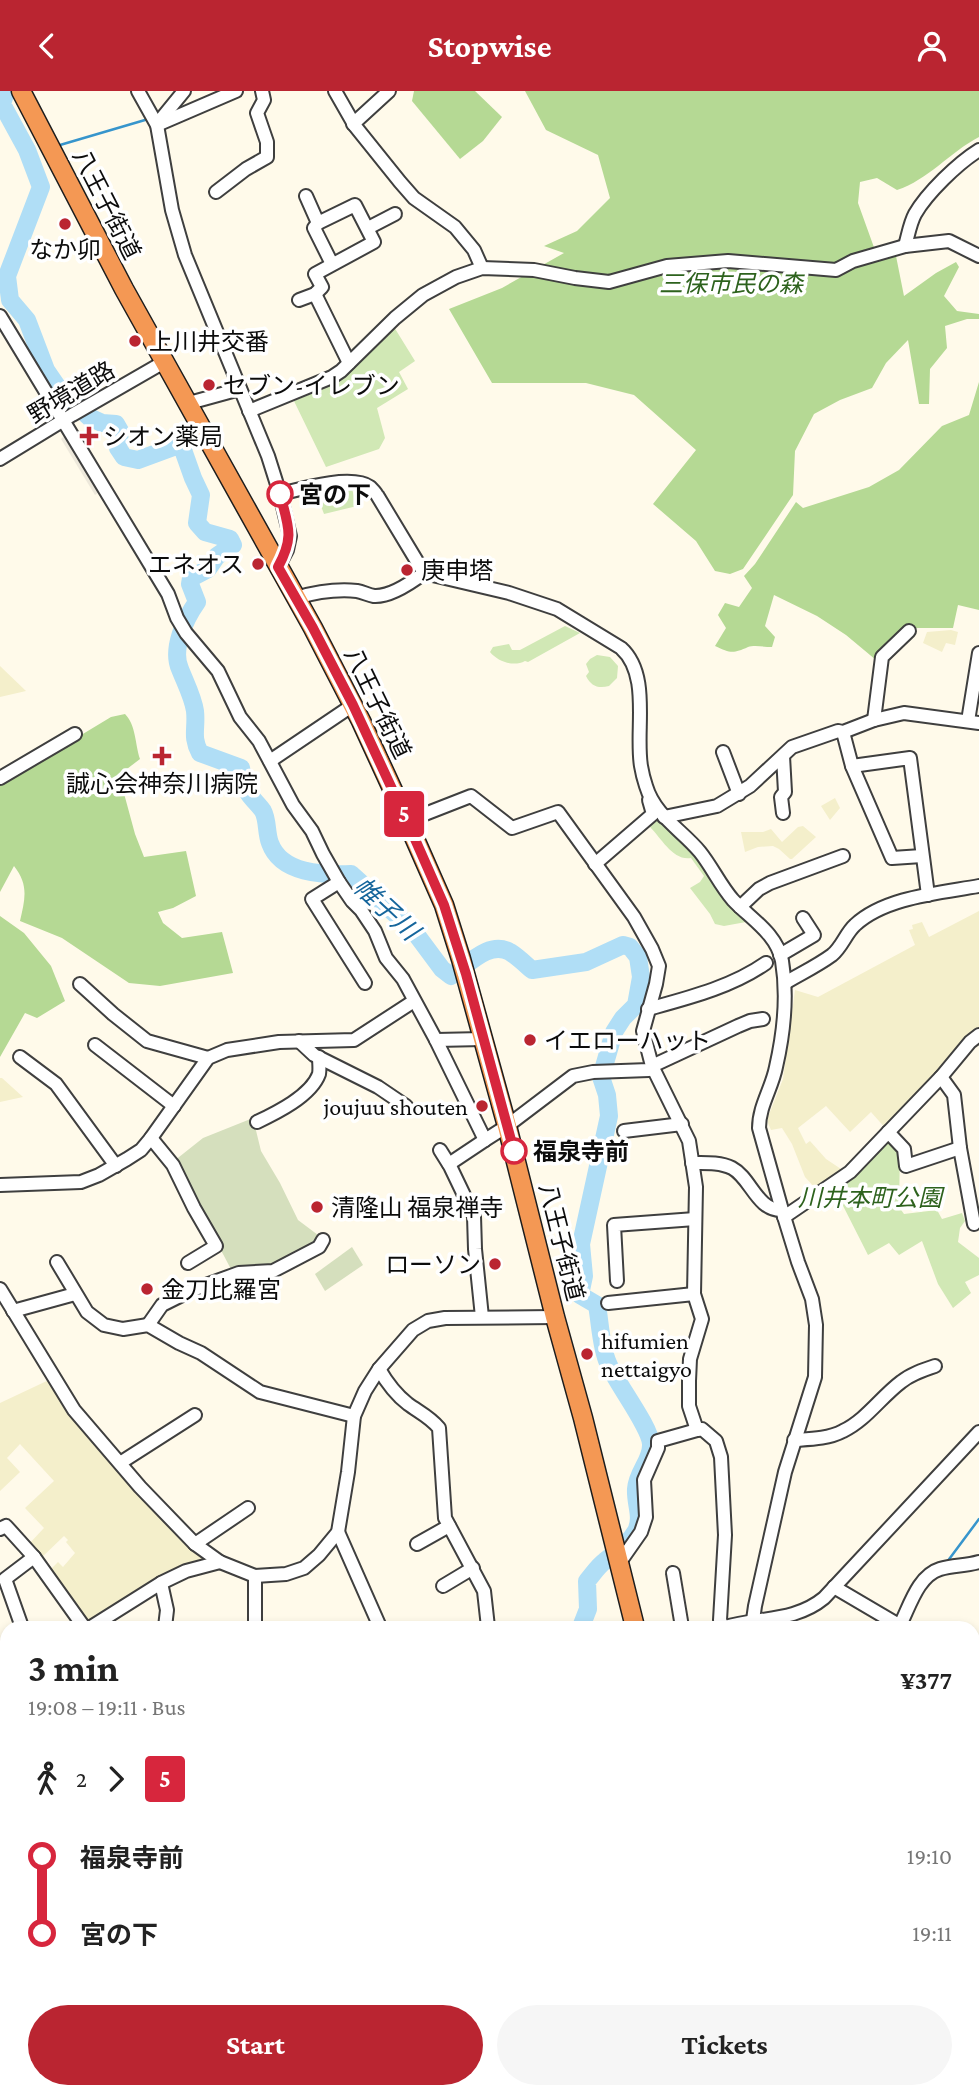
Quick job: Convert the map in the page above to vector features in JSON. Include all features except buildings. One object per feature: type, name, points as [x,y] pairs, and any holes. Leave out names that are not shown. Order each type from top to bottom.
[{"type":"highway","name":"八王子街道","points":[[21,91],[124,289],[353,705],[444,905],[507,1126],[634,1621]]},
{"type":"street","points":[[138,91],[157,125],[172,210],[185,255],[268,456],[280,494],[290,536],[287,550],[278,567]]},
{"type":"street","points":[[157,125],[184,91]]},
{"type":"street","points":[[157,125],[236,91]]},
{"type":"street","points":[[216,192],[267,157],[267,142],[257,113],[264,100],[262,91]]},
{"type":"street","points":[[335,91],[353,124],[414,198],[455,227],[474,250],[482,268]]},
{"type":"street","points":[[353,124],[389,91]]},
{"type":"street","points":[[905,246],[914,216],[920,207],[952,173],[979,151]]},
{"type":"street","points":[[306,196],[318,223]]},
{"type":"street","points":[[299,300],[315,294],[322,287],[315,274],[374,242],[355,205],[318,223],[314,228],[332,264]]},
{"type":"street","points":[[368,228],[395,214]]},
{"type":"street","points":[[249,411],[332,377],[423,295],[456,277],[482,268],[534,269],[609,282],[667,266],[728,261],[836,270],[853,261],[905,246],[949,241],[979,256]]},
{"type":"street","points":[[315,294],[349,363]]},
{"type":"street","points":[[0,316],[67,418],[170,599],[177,618],[218,671],[240,717],[259,741],[339,883],[375,931],[386,958],[402,979],[436,1040],[485,1140]]},
{"type":"street","name":"野境道路","points":[[0,459],[164,362]]},
{"type":"street","points":[[189,403],[240,389]]},
{"type":"street","points":[[280,494],[320,484],[344,482],[367,485],[377,495],[424,572],[509,593],[557,609],[629,655],[640,698],[640,764],[650,795],[664,817],[699,851],[719,882],[778,948],[785,983],[785,1015],[776,1068],[759,1116],[759,1128],[798,1262],[813,1299],[816,1325],[815,1377],[785,1472],[753,1621]]},
{"type":"street","points":[[296,598],[335,591],[359,591],[375,596],[388,594],[424,572]]},
{"type":"street","points":[[874,720],[882,657],[909,631]]},
{"type":"street","points":[[664,817],[717,806],[739,794],[792,747],[838,731],[843,732],[874,720],[904,713],[974,722],[979,653]]},
{"type":"street","points":[[270,761],[353,705]]},
{"type":"street","points":[[843,732],[852,767],[892,858],[922,856]]},
{"type":"street","points":[[0,778],[75,734]]},
{"type":"street","points":[[723,752],[739,794]]},
{"type":"street","points":[[783,756],[783,813]]},
{"type":"street","points":[[852,767],[909,758],[928,895]]},
{"type":"street","points":[[595,864],[653,814],[650,795]]},
{"type":"street","points":[[407,821],[471,796],[512,828],[558,812],[634,917],[656,958],[659,966],[643,1031],[652,1066],[689,1141],[696,1187],[694,1294],[702,1319],[690,1359],[688,1381],[689,1406],[697,1430]]},
{"type":"street","points":[[740,907],[759,889],[770,883],[843,856]]},
{"type":"street","points":[[339,883],[312,899],[365,983]]},
{"type":"street","points":[[785,983],[833,954],[853,925],[865,918],[900,901],[979,886]]},
{"type":"street","points":[[780,955],[814,935],[803,918]]},
{"type":"street","points":[[648,1009],[691,998],[747,975],[766,963]]},
{"type":"street","points":[[80,984],[146,1041],[208,1058]]},
{"type":"street","points":[[0,1185],[81,1182],[116,1166],[141,1150],[208,1058],[226,1050],[299,1041],[354,1040],[414,1001]]},
{"type":"street","points":[[449,1166],[573,1076],[593,1072],[649,1070],[652,1066],[750,1021],[763,1019]]},
{"type":"street","points":[[783,1213],[850,1171],[979,1035]]},
{"type":"street","points":[[436,1040],[483,1039]]},
{"type":"street","points":[[299,1041],[314,1055],[378,1087],[405,1106]]},
{"type":"street","points":[[95,1045],[174,1106]]},
{"type":"street","points":[[20,1057],[56,1084],[116,1166]]},
{"type":"street","points":[[257,1122],[298,1099],[319,1073],[319,1057]]},
{"type":"street","points":[[941,1077],[954,1095],[960,1148],[974,1224]]},
{"type":"street","points":[[624,1131],[682,1125]]},
{"type":"street","points":[[888,1132],[904,1149],[906,1165],[960,1148]]},
{"type":"street","points":[[151,1138],[173,1165],[216,1246],[188,1263]]},
{"type":"street","points":[[440,1150],[474,1216],[482,1317]]},
{"type":"street","points":[[692,1163],[722,1164],[732,1168],[742,1175],[754,1194],[783,1213]]},
{"type":"street","points":[[617,1281],[614,1225],[695,1219]]},
{"type":"street","points":[[148,1325],[162,1305],[192,1290],[239,1273],[273,1271],[319,1247],[323,1240]]},
{"type":"street","points":[[57,1262],[87,1312],[104,1325],[123,1329],[148,1325],[201,1353],[260,1392],[354,1416]]},
{"type":"street","points":[[0,1289],[74,1410],[120,1463],[195,1543],[220,1562],[255,1576],[286,1574],[304,1568],[338,1532],[354,1416],[379,1369],[413,1330],[428,1321],[445,1318],[555,1317]]},
{"type":"street","points":[[13,1311],[75,1294]]},
{"type":"street","points":[[608,1303],[694,1294]]},
{"type":"street","points":[[794,1440],[823,1437],[844,1431],[900,1382],[914,1373],[935,1366]]},
{"type":"street","points":[[379,1369],[388,1386],[396,1394],[439,1428],[445,1518],[485,1591],[488,1621]]},
{"type":"street","points":[[120,1463],[195,1415]]},
{"type":"street","points":[[617,1555],[641,1532],[646,1517],[645,1480],[658,1448],[658,1441],[702,1429],[716,1441],[721,1457],[725,1535],[721,1621]]},
{"type":"street","points":[[768,1621],[814,1606],[979,1432]]},
{"type":"street","points":[[195,1543],[248,1508]]},
{"type":"street","points":[[0,1529],[6,1526],[34,1557],[80,1621]]},
{"type":"street","points":[[418,1544],[449,1526]]},
{"type":"street","points":[[338,1532],[377,1621]]},
{"type":"street","points":[[20,1621],[5,1579],[34,1557]]},
{"type":"street","points":[[101,1621],[161,1583],[186,1571],[220,1562]]},
{"type":"street","points":[[903,1621],[906,1608],[930,1574],[938,1569],[979,1562]]},
{"type":"street","points":[[443,1586],[473,1568]]},
{"type":"street","points":[[673,1573],[681,1621]]},
{"type":"street","points":[[255,1576],[255,1621]]},
{"type":"street","points":[[161,1583],[167,1610],[166,1621]]},
{"type":"street","points":[[834,1587],[891,1621]]},
{"type":"shaded area","points":[[65,435],[99,492],[95,495],[61,439]]},
{"type":"shaded area","points":[[927,632],[958,632],[955,645],[946,643],[942,652],[923,643]]},
{"type":"shaded area","points":[[0,666],[26,691],[0,697]]},
{"type":"shaded area","points":[[835,798],[840,808],[830,820],[821,806]]},
{"type":"shaded area","points":[[803,826],[816,837],[792,859],[773,846],[758,847],[745,852],[741,832],[763,832],[771,829],[782,842],[798,827]]},
{"type":"shaded area","points":[[979,911],[979,1031],[887,1130],[871,1112],[850,1132],[826,1106],[798,1128],[806,1144],[810,1141],[826,1159],[844,1171],[818,1191],[805,1177],[792,1144],[782,1128],[771,1130],[768,1123],[783,1079],[795,990],[818,997],[915,945],[909,930],[913,929],[912,925],[922,922],[929,937]]},
{"type":"shaded area","points":[[2,1078],[23,1097],[0,1102]]},
{"type":"shaded area","points":[[51,1379],[205,1559],[204,1562],[93,1621],[87,1621],[49,1571],[58,1562],[63,1567],[75,1553],[66,1542],[68,1540],[64,1536],[40,1559],[29,1544],[44,1528],[25,1508],[54,1481],[20,1444],[7,1458],[20,1472],[0,1491],[0,1403]]},
{"type":"green space","points":[[414,91],[475,91],[502,117],[483,141],[460,159],[412,101]]},
{"type":"green space","name":"三保市民の森","points":[[525,91],[979,91],[979,137],[919,180],[897,190],[877,178],[860,182],[858,203],[876,253],[895,251],[904,296],[956,262],[959,267],[944,296],[957,311],[979,314],[979,319],[967,319],[945,326],[947,348],[930,369],[929,404],[919,404],[908,340],[886,363],[872,388],[840,400],[814,414],[795,451],[793,495],[743,569],[730,574],[715,571],[696,541],[653,504],[696,450],[634,395],[586,383],[492,383],[449,309],[502,288],[564,253],[544,246],[577,231],[610,198],[598,155],[546,130]]},
{"type":"green space","points":[[394,327],[415,361],[399,372],[408,389],[377,408],[385,438],[379,449],[326,467],[294,401],[325,388],[349,372]]},
{"type":"green space","points":[[979,382],[979,610],[958,605],[953,628],[907,628],[876,660],[846,635],[817,616],[774,595],[765,626],[775,637],[772,647],[750,646],[732,652],[715,646],[726,628],[718,615],[725,603],[739,607],[752,588],[744,576],[755,564],[796,502],[803,508],[869,487],[899,470],[942,426],[969,415]]},
{"type":"green space","points":[[352,489],[357,506],[324,514],[318,498]]},
{"type":"green space","points":[[565,626],[580,633],[528,662],[506,663],[490,652],[493,647],[509,644],[512,650],[520,650]]},
{"type":"green space","points":[[597,655],[610,657],[618,666],[617,678],[609,686],[595,686],[586,676],[589,672],[586,664]]},
{"type":"green space","points":[[125,714],[133,729],[140,759],[119,775],[135,834],[144,857],[186,851],[196,896],[173,908],[158,912],[163,923],[182,938],[222,932],[233,973],[160,986],[129,983],[62,938],[20,921],[24,886],[14,866],[0,892],[0,784],[111,717]]},
{"type":"green space","points":[[659,817],[674,820],[746,922],[724,926],[715,924],[690,888],[704,876],[691,858],[673,853],[650,827]]},
{"type":"green space","points":[[0,916],[24,933],[51,966],[65,1001],[37,1018],[25,1013],[0,1057]]},
{"type":"green space","points":[[253,1118],[261,1151],[298,1220],[322,1238],[280,1265],[233,1273],[174,1161],[203,1138]]},
{"type":"green space","name":"川井本町公園","points":[[888,1137],[900,1150],[899,1207],[904,1214],[937,1210],[942,1219],[962,1213],[965,1221],[960,1228],[958,1242],[979,1258],[979,1275],[965,1282],[971,1293],[953,1308],[938,1284],[922,1241],[899,1255],[889,1243],[868,1255],[834,1188]]},
{"type":"green space","points":[[352,1247],[363,1265],[325,1291],[315,1274]]},
{"type":"waterway","name":"帷子川","points":[[6,91],[2,104],[27,150],[41,187],[7,276],[10,300],[27,320],[46,370],[59,389],[89,417],[102,423],[116,424],[120,431],[118,448],[124,457],[138,460],[176,446],[182,447],[201,495],[197,523],[205,532],[230,539],[233,545],[217,556],[208,569],[191,578],[190,584],[197,602],[184,625],[178,643],[178,661],[194,706],[195,737],[200,753],[241,768],[247,791],[265,815],[270,843],[283,861],[304,871],[351,874],[413,930],[442,969],[451,976],[479,955],[494,949],[510,952],[532,970],[586,962],[623,945],[630,947],[638,957],[641,977],[636,1005],[614,1032],[601,1077],[607,1095],[609,1116],[581,1244],[584,1276],[580,1295],[597,1305],[606,1357],[645,1427],[651,1450],[637,1483],[638,1526],[626,1544],[600,1565],[587,1581],[588,1609],[583,1621]]},
{"type":"waterway","points":[[60,145],[145,120]]},
{"type":"waterway","points":[[947,1562],[979,1519]]},
{"type":"bus line","name":"5","points":[[280,494],[290,536],[287,550],[278,567],[353,705],[444,905],[466,974],[514,1151]]},
{"type":"place","name":"なか卯","points":[[65,224]]},
{"type":"place","name":"上川井交番","points":[[135,341]]},
{"type":"place","name":"セブン-イレブン","points":[[209,385]]},
{"type":"place","name":"シオン薬局","points":[[89,436]]},
{"type":"place","name":"宮の下","points":[[280,494]]},
{"type":"place","name":"エネオス","points":[[258,564]]},
{"type":"place","name":"庚申塔","points":[[407,570]]},
{"type":"place","name":"誠心会神奈川病院","points":[[162,756]]},
{"type":"place","name":"イエローハット","points":[[530,1040]]},
{"type":"place","name":"joujuu shouten","points":[[482,1106]]},
{"type":"place","name":"福泉寺前","points":[[514,1151]]},
{"type":"place","name":"清隆山 福泉禅寺","points":[[317,1207]]},
{"type":"place","name":"ローソン","points":[[495,1264]]},
{"type":"place","name":"金刀比羅宮","points":[[147,1289]]},
{"type":"place","name":"hifumien nettaigyo","points":[[587,1354]]}]
